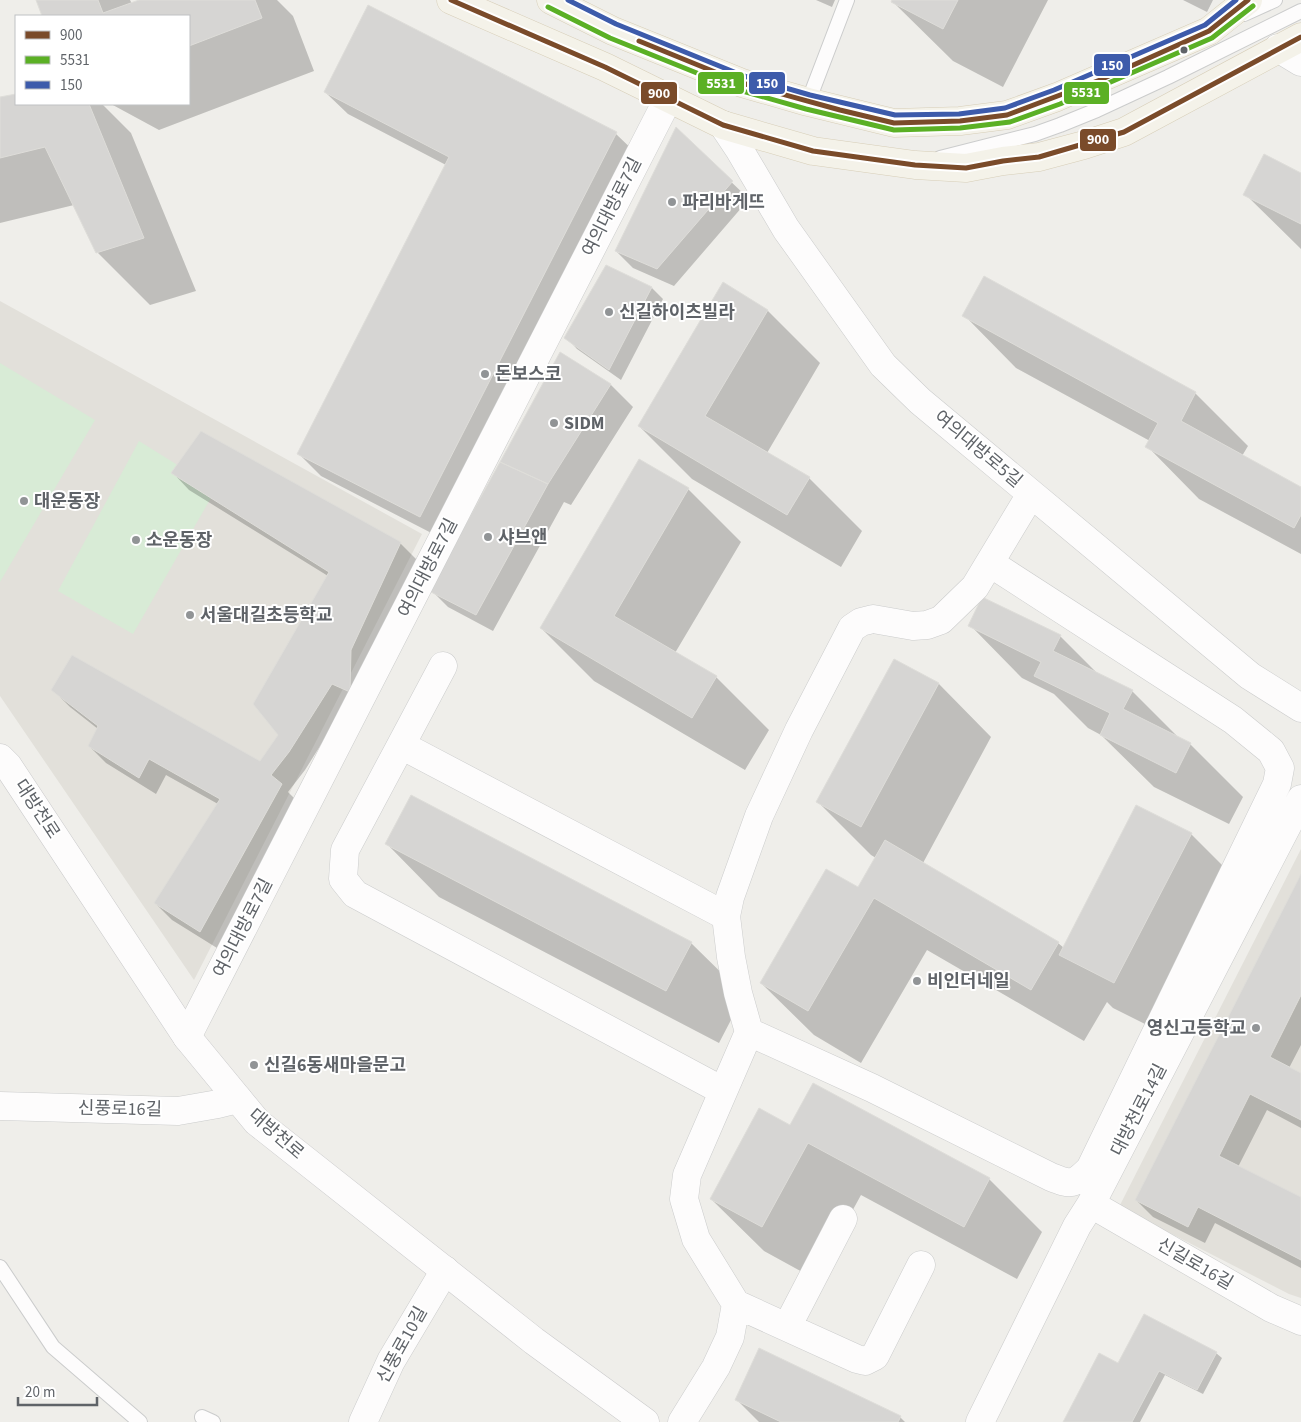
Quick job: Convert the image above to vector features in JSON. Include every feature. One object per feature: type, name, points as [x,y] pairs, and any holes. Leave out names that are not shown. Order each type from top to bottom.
[{"type":"main road","points":[[451,0],[605,67],[723,125],[813,151],[915,165],[966,168],[1039,157],[1124,132],[1293,49]]},
{"type":"main road","points":[[551,0],[613,31],[734,79],[808,102],[894,123],[960,121],[1007,114],[1057,97],[1100,80],[1200,35],[1218,25],[1248,0]]},
{"type":"street","name":"여의대방로7길","points":[[187,1037],[668,98]]},
{"type":"street","name":"여의대방로5길","points":[[723,125],[786,229],[883,365],[920,401],[1250,676],[1301,708]]},
{"type":"street","points":[[921,1265],[875,1356],[865,1361],[857,1359],[736,1304],[696,1239],[684,1199],[687,1174],[749,1032],[738,993],[733,966],[726,916],[730,897],[758,816],[799,730],[852,628],[861,622],[873,619],[913,626],[927,625],[941,620],[975,587],[1031,494]]},
{"type":"street","points":[[749,1032],[872,1088],[1051,1177],[1068,1183],[1078,1181],[1090,1169],[1277,784],[1280,768],[1271,751],[1233,720],[990,563]]},
{"type":"street","points":[[443,666],[345,850],[343,879],[355,894],[723,1091]]},
{"type":"street","points":[[402,745],[726,916]]},
{"type":"street","name":"대방천로","points":[[0,758],[8,766],[187,1037],[257,1122],[534,1341],[644,1422]]},
{"type":"street","name":"대방천로14길","points":[[980,1422],[1077,1226],[1301,799]]},
{"type":"street","name":"신풍로16길","points":[[0,1106],[178,1111],[238,1099]]},
{"type":"street","name":"신길로16길","points":[[1090,1204],[1271,1308],[1301,1321]]},
{"type":"street","points":[[787,1327],[843,1219]]},
{"type":"street","name":"신풍로10길","points":[[363,1422],[390,1361],[444,1270]]},
{"type":"street","points":[[682,1422],[716,1367],[730,1337],[736,1304]]},
{"type":"lane","points":[[808,102],[848,0]]},
{"type":"lane","points":[[1218,25],[1275,0]]},
{"type":"lane","points":[[915,165],[1035,134],[1060,125],[1168,77],[1301,11]]},
{"type":"lane","points":[[0,1267],[53,1347],[140,1422]]},
{"type":"shaded area","name":"서울대길초등학교","points":[[0,301],[422,534],[194,980],[0,696]]},
{"type":"shaded area","name":"영신고등학교","points":[[1301,849],[1301,1298],[1289,1294],[1119,1207]]},
{"type":"green space","name":"대운동장","points":[[0,363],[95,420],[0,582]]},
{"type":"green space","name":"소운동장","points":[[139,441],[216,489],[133,634],[58,591]]},
{"type":"building","points":[[36,0],[98,0],[103,13],[139,0],[255,0],[262,18],[190,46],[190,15],[42,15]]},
{"type":"building","points":[[892,0],[958,0],[943,29],[891,2]]},
{"type":"building","name":"돈보스코","points":[[368,5],[617,132],[420,517],[297,454],[449,157],[324,92]]},
{"type":"building","points":[[15,94],[15,105],[89,105],[144,238],[96,253],[45,147],[0,158],[0,97]]},
{"type":"building","points":[[676,127],[733,181],[657,269],[615,251]]},
{"type":"building","points":[[1264,154],[1301,173],[1301,224],[1243,195]]},
{"type":"building","name":"신길하이츠빌라","points":[[606,265],[652,287],[609,370],[564,338]]},
{"type":"building","points":[[984,276],[1196,392],[1181,421],[1301,487],[1301,515],[1294,528],[1145,447],[1158,423],[962,316]]},
{"type":"building","points":[[723,282],[768,310],[705,416],[810,477],[787,515],[638,426]]},
{"type":"building","name":"SIDM","points":[[560,352],[611,384],[548,484],[500,462]]},
{"type":"building","name":"서울대길초등학교","points":[[201,431],[401,542],[351,650],[350,692],[332,684],[289,752],[271,775],[282,784],[200,932],[154,903],[220,799],[149,759],[139,778],[88,746],[98,726],[51,690],[72,655],[260,761],[278,735],[253,704],[329,572],[171,473]]},
{"type":"building","points":[[639,459],[689,488],[614,616],[717,676],[692,718],[540,628]]},
{"type":"building","name":"샤브앤","points":[[500,462],[548,484],[476,615],[429,591]]},
{"type":"building","points":[[982,597],[1061,635],[1053,651],[1133,690],[1123,709],[1191,743],[1176,773],[1100,735],[1110,713],[1034,676],[1041,662],[968,626]]},
{"type":"building","points":[[894,659],[939,683],[861,827],[816,802]]},
{"type":"building","points":[[411,795],[692,942],[666,991],[385,844]]},
{"type":"building","points":[[1136,805],[1192,833],[1114,983],[1059,955]]},
{"type":"building","points":[[885,840],[1059,942],[1031,990],[874,898],[808,1011],[760,983],[826,869],[858,887]]},
{"type":"building","name":"영신고등학교","points":[[1301,874],[1301,995],[1270,1057],[1301,1073],[1301,1120],[1250,1094],[1219,1156],[1301,1197],[1301,1260],[1198,1207],[1188,1227],[1135,1200]]},
{"type":"building","points":[[813,1083],[990,1178],[964,1227],[808,1143],[762,1227],[710,1199],[759,1108],[790,1125]]},
{"type":"building","points":[[1144,1314],[1217,1352],[1197,1390],[1159,1371],[1132,1422],[1063,1422],[1099,1353],[1118,1363]]},
{"type":"building","points":[[759,1348],[901,1416],[898,1422],[781,1422],[735,1400]]},
{"type":"transit line","name":"900","points":[[451,0],[605,67],[723,125],[813,151],[915,165],[966,168],[1039,157],[1124,132],[1301,37]]},
{"type":"transit line","name":"150","points":[[568,0],[616,24],[744,76],[810,95],[895,115],[959,114],[1005,108],[1054,90],[1205,25],[1236,0]]},
{"type":"transit line","name":"900","points":[[639,41],[742,83],[840,110],[894,123],[960,121],[1007,115],[1100,80],[1209,31],[1248,0]]},
{"type":"transit line","name":"5531","points":[[548,7],[610,38],[739,90],[806,109],[894,130],[960,128],[1010,122],[1060,104],[1212,38],[1253,6]]},
{"type":"place","name":"파리바게뜨","points":[[672,202]]},
{"type":"place","name":"신길하이츠빌라","points":[[609,312]]},
{"type":"place","name":"돈보스코","points":[[485,374]]},
{"type":"place","name":"SIDM","points":[[554,423]]},
{"type":"place","name":"대운동장","points":[[24,501]]},
{"type":"place","name":"샤브앤","points":[[488,537]]},
{"type":"place","name":"소운동장","points":[[136,540]]},
{"type":"place","name":"서울대길초등학교","points":[[190,615]]},
{"type":"place","name":"비인더네일","points":[[917,981]]},
{"type":"place","name":"영신고등학교","points":[[1256,1028]]},
{"type":"place","name":"신길6동새마을문고","points":[[254,1065]]}]
